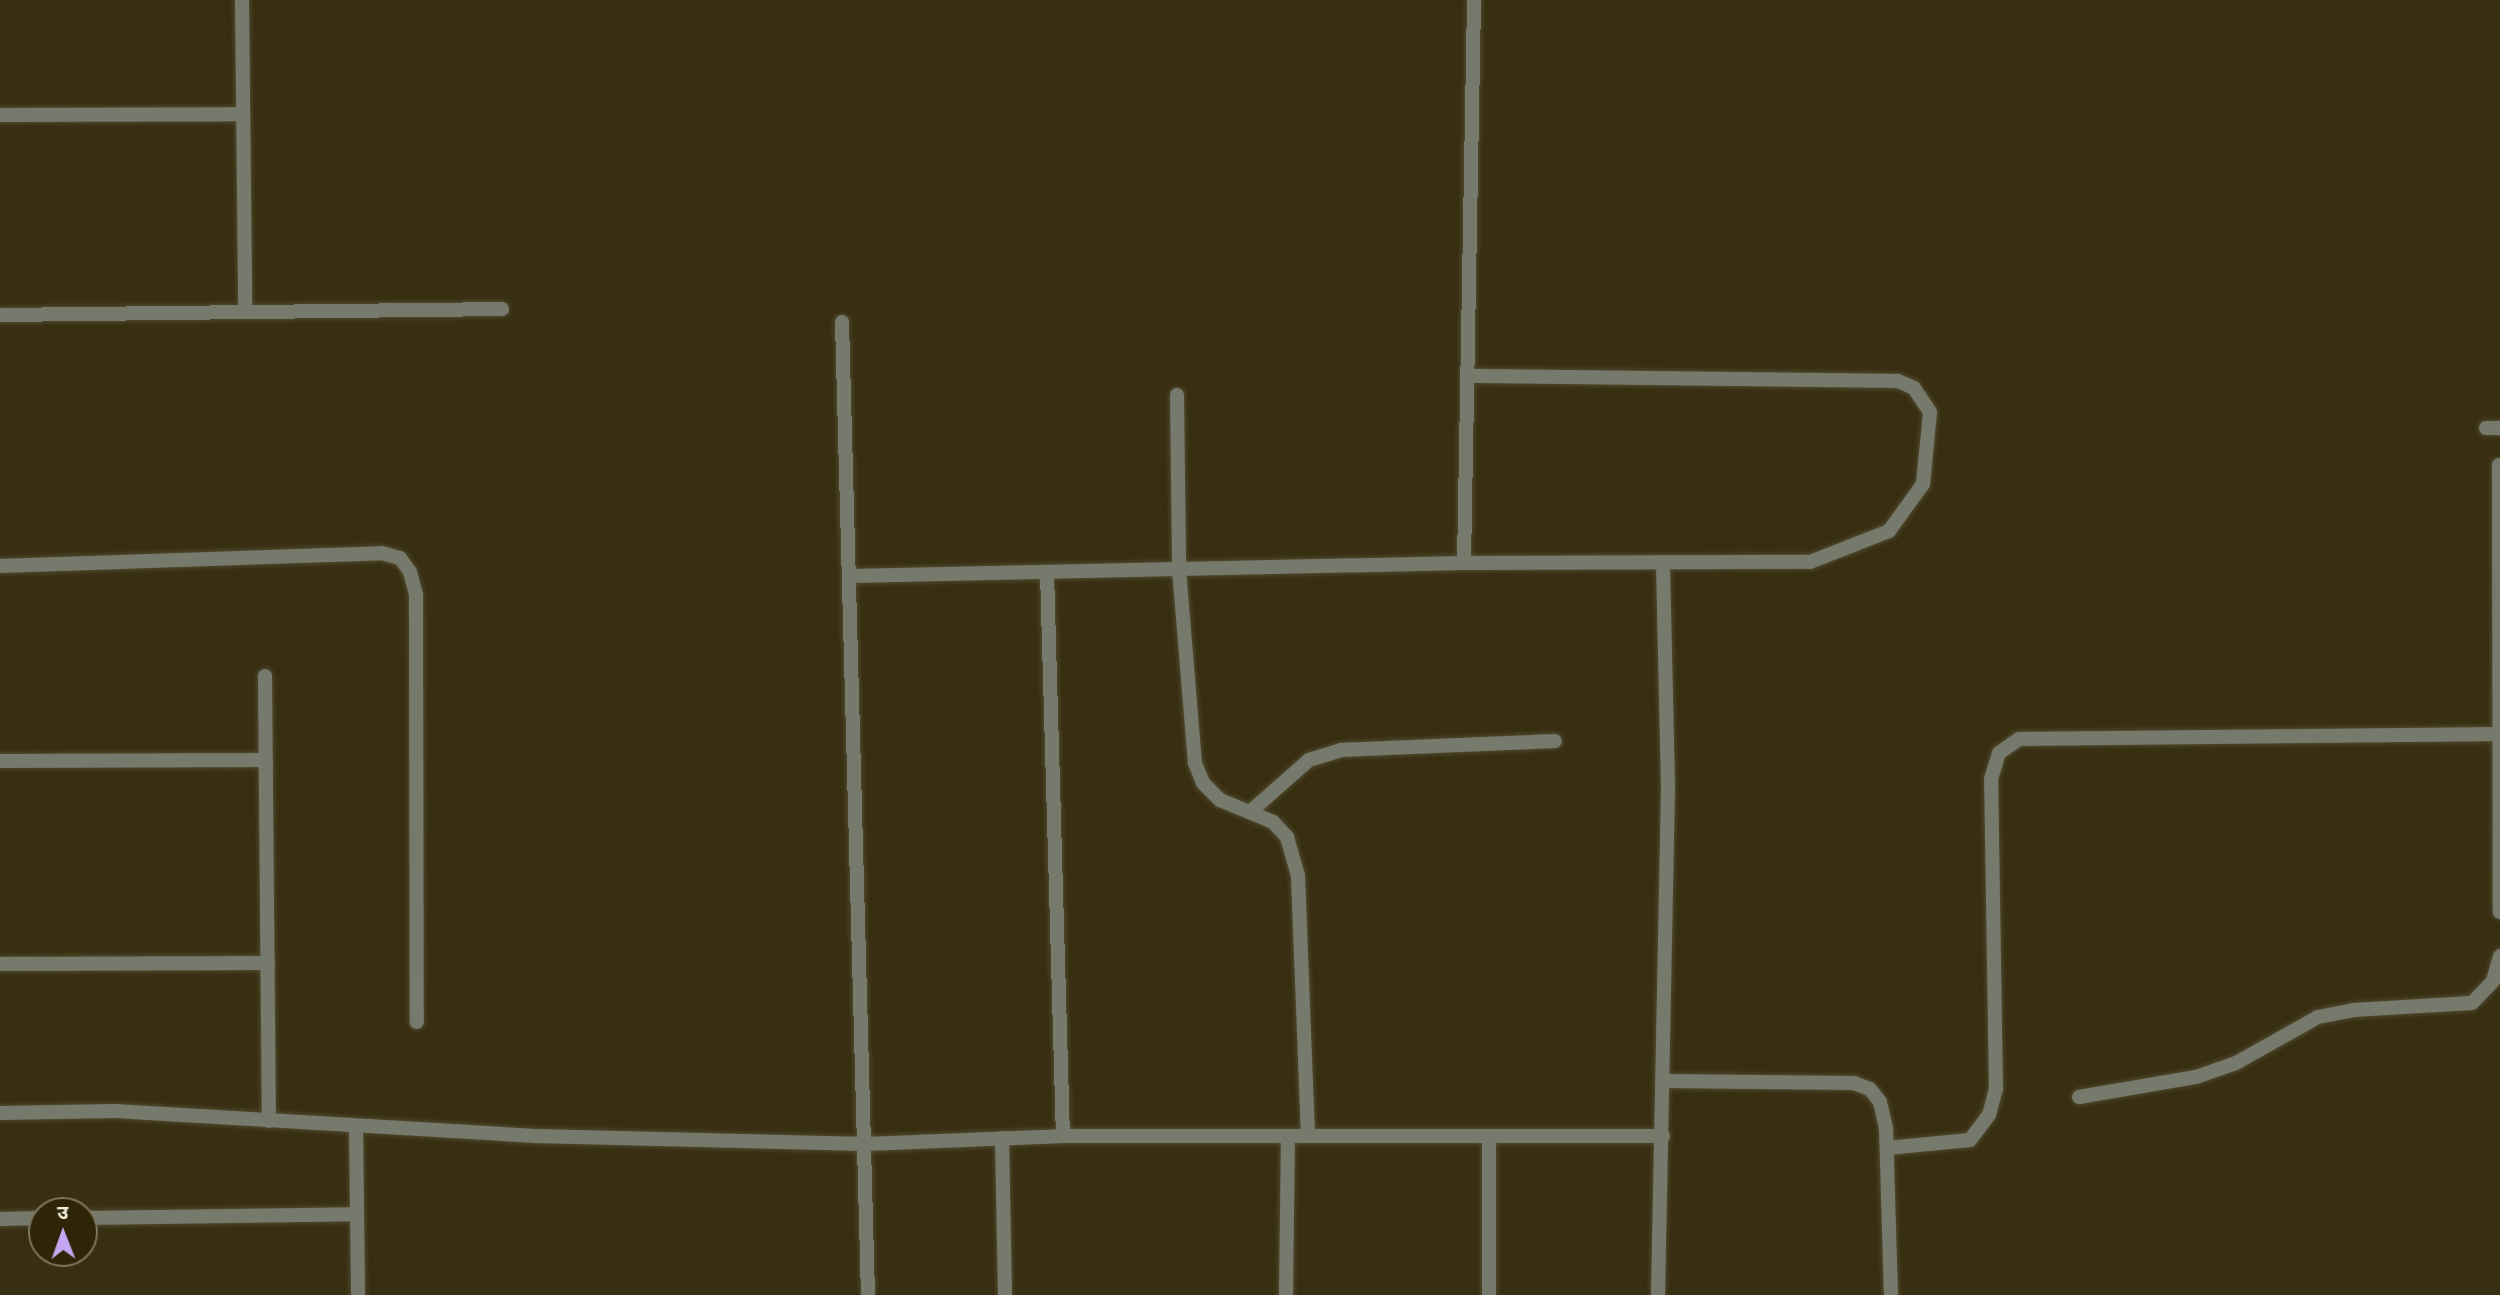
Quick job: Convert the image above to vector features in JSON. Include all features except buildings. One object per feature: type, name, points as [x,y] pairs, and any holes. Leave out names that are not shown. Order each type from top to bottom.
[{"type":"street","points":[[242,0],[245,312]]},
{"type":"street","points":[[1464,563],[1474,0]]},
{"type":"street","points":[[0,115],[243,114]]},
{"type":"street","points":[[0,315],[502,309]]},
{"type":"street","points":[[842,322],[866,1144],[867,1295]]},
{"type":"street","points":[[850,576],[1464,563],[1810,562],[1889,531],[1923,484],[1930,412],[1914,388],[1898,381],[1467,376]]},
{"type":"street","points":[[1177,395],[1179,569],[1195,763],[1203,783],[1220,800],[1273,822],[1287,837],[1298,876],[1308,1136]]},
{"type":"street","points":[[2499,465],[2497,734],[2500,912]]},
{"type":"street","points":[[0,566],[382,552],[400,558],[411,572],[416,595],[416,1022]]},
{"type":"street","points":[[1658,1295],[1668,786],[1663,562]]},
{"type":"street","points":[[1047,572],[1063,1136]]},
{"type":"street","points":[[265,676],[269,1121]]},
{"type":"street","points":[[1887,1148],[1970,1140],[1989,1115],[1996,1089],[1991,779],[1999,753],[2020,739],[2497,734]]},
{"type":"street","points":[[1250,812],[1309,760],[1341,750],[1555,741]]},
{"type":"street","points":[[0,761],[266,761]]},
{"type":"street","points":[[2079,1097],[2196,1077],[2236,1062],[2318,1017],[2353,1010],[2472,1003],[2493,981],[2500,956]]},
{"type":"street","points":[[0,964],[268,963]]},
{"type":"street","points":[[1664,1081],[1854,1083],[1870,1089],[1880,1102],[1887,1148],[1891,1295]]},
{"type":"street","points":[[0,1113],[114,1111],[356,1126],[866,1144],[1063,1136],[1663,1136]]},
{"type":"street","points":[[356,1126],[358,1295]]},
{"type":"street","points":[[1286,1295],[1288,1136]]},
{"type":"street","points":[[1489,1137],[1489,1295]]},
{"type":"street","points":[[1002,1138],[1005,1295]]},
{"type":"street","points":[[98,1218],[357,1214]]},
{"type":"street","points":[[0,1219],[28,1218]]}]
